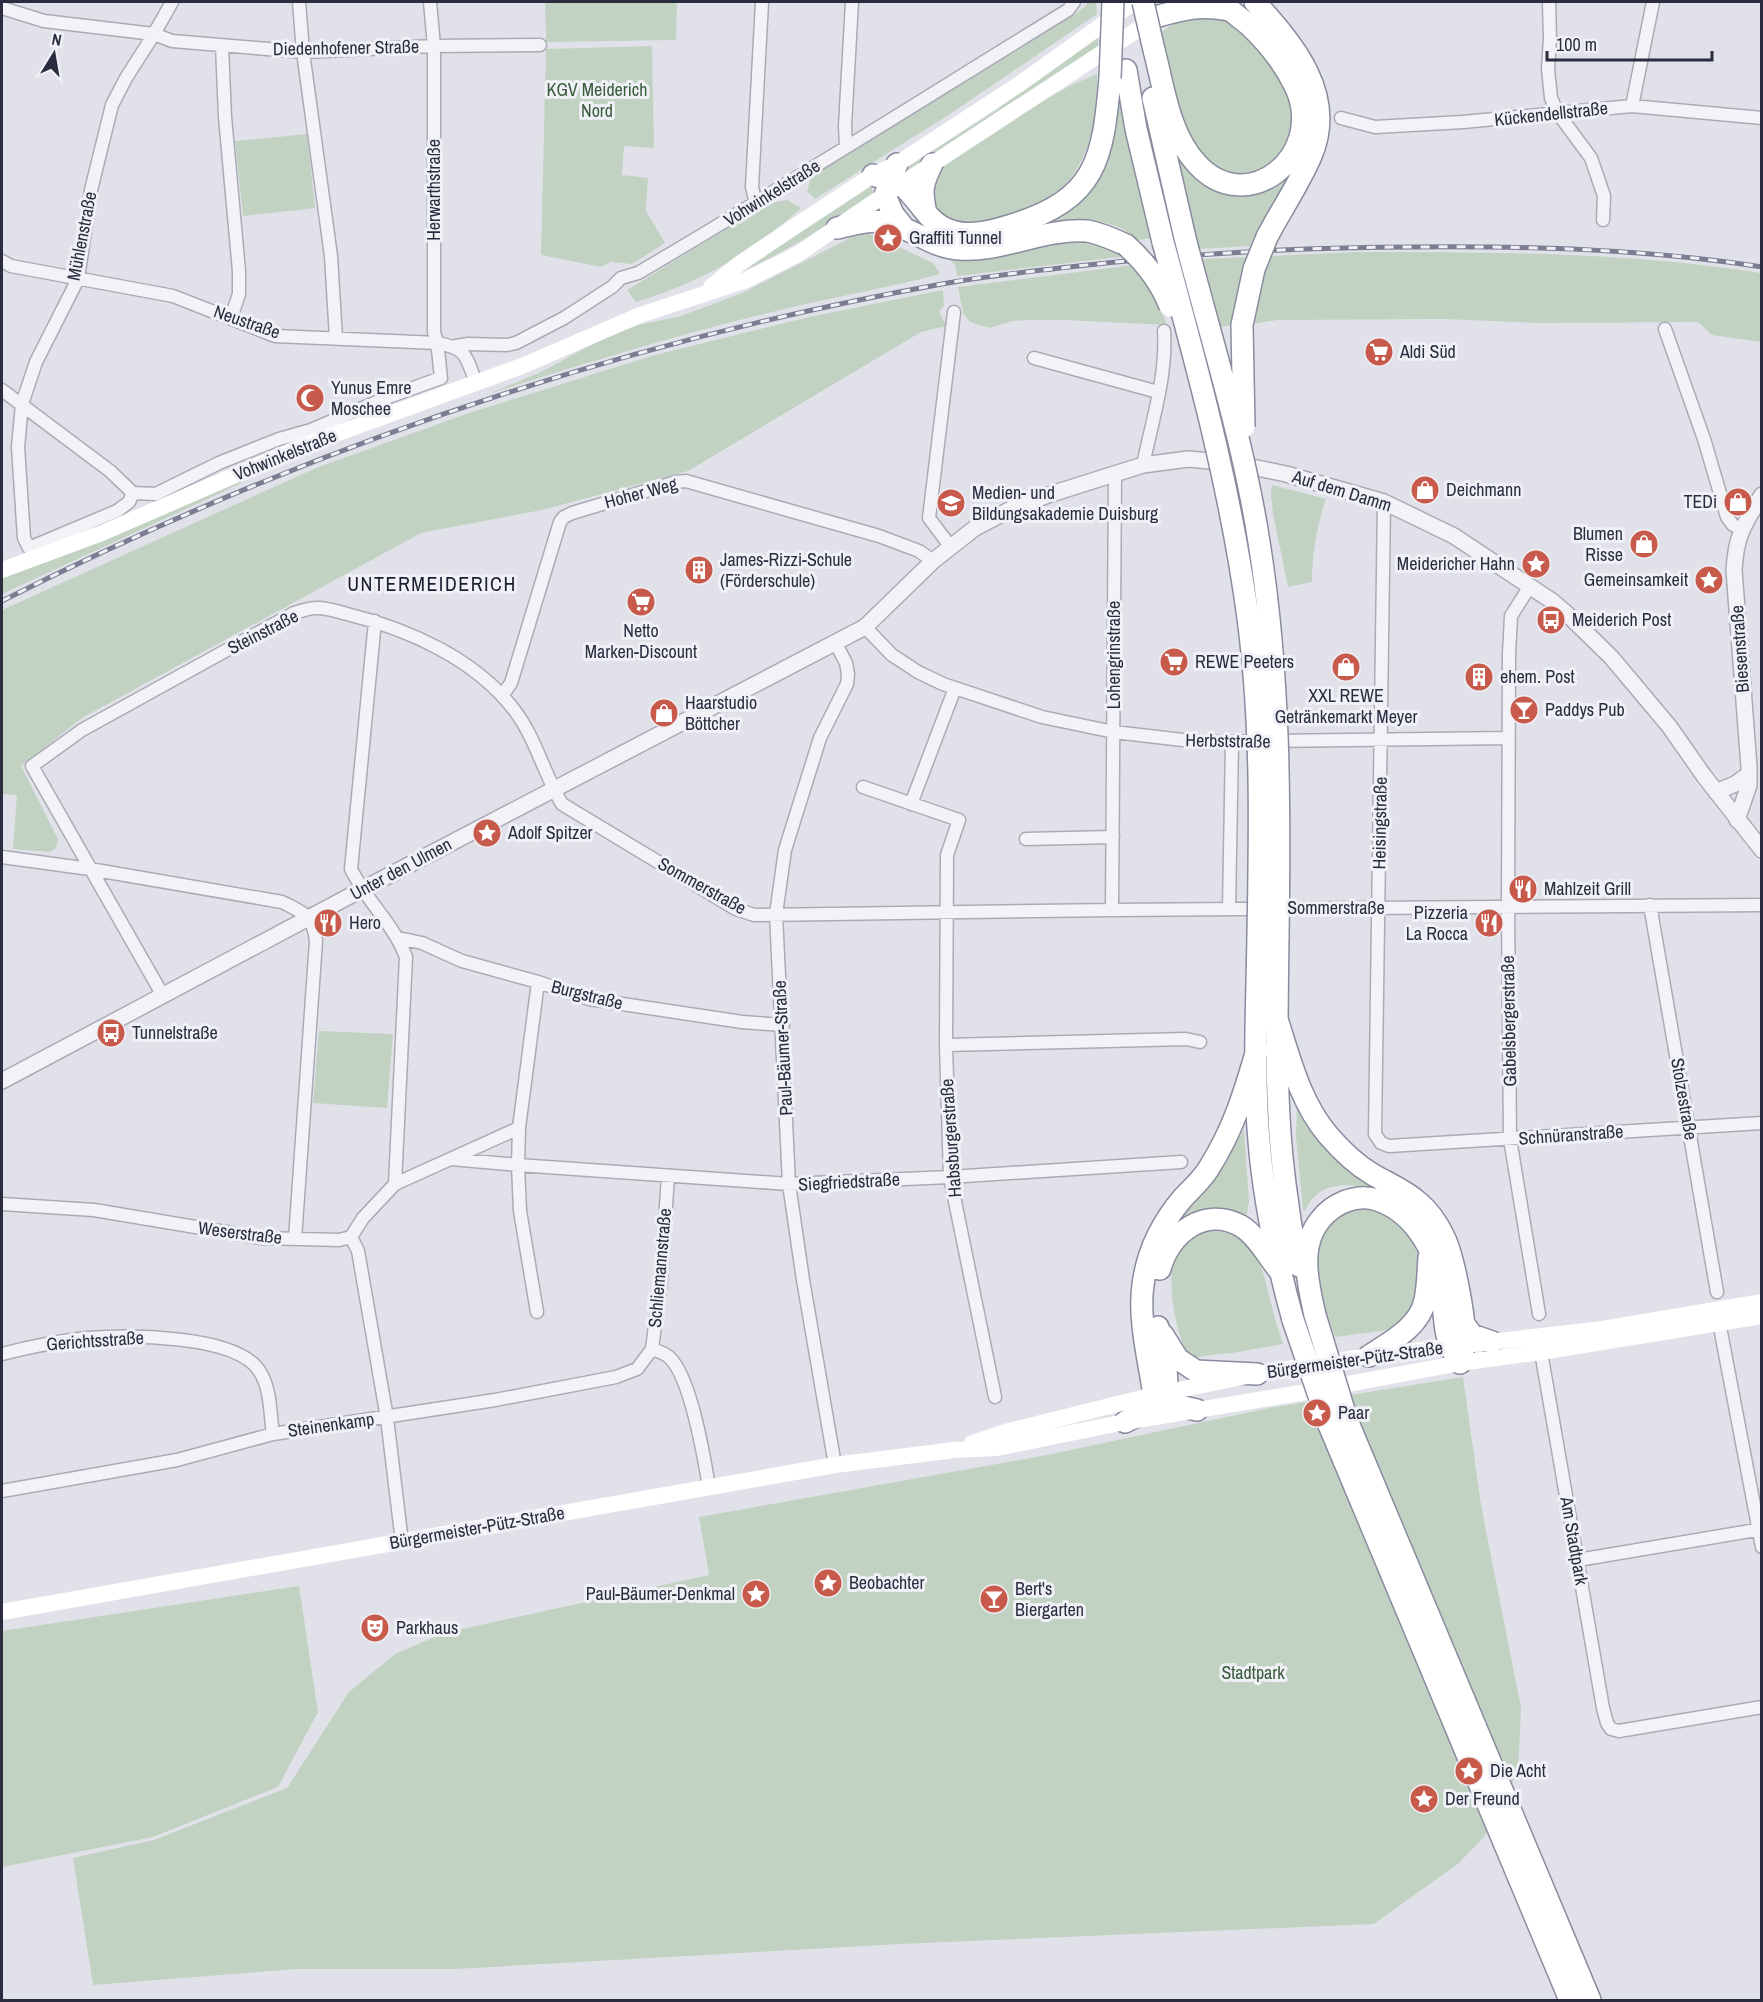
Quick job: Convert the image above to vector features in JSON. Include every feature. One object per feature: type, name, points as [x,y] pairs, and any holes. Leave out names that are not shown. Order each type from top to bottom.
[{"type":"highway","points":[[1115,2],[1118,74],[1136,129],[1163,242],[1200,379],[1223,471],[1237,543],[1256,702],[1268,936],[1277,1018],[1276,1082],[1280,1148],[1297,1259],[1307,1283],[1347,1420],[1590,2001]]},
{"type":"highway","points":[[1136,2],[1149,53],[1172,121],[1182,144],[1197,165],[1213,177],[1238,185],[1261,182],[1281,170],[1293,156],[1301,136],[1303,116],[1296,89],[1271,48],[1249,25],[1226,6],[1192,7],[1159,16]]},
{"type":"highway","points":[[1143,2],[1158,128],[1245,470],[1267,597],[1279,764],[1268,936],[1257,1050],[1259,1140],[1264,1187],[1280,1272],[1293,1320],[1329,1425],[1570,2001]]},
{"type":"highway","points":[[1245,470],[1242,325],[1254,269],[1267,237],[1311,156],[1318,136],[1320,114],[1316,90],[1310,75],[1290,44],[1255,2]]},
{"type":"highway","points":[[889,180],[936,223],[949,230],[964,233],[981,232],[1028,220],[1062,204],[1080,188],[1092,169],[1100,151],[1118,74]]},
{"type":"highway","points":[[926,214],[922,191],[924,179],[932,164]]},
{"type":"highway","points":[[889,180],[893,214],[905,229]]},
{"type":"highway","points":[[837,228],[872,221],[883,222],[905,229],[942,247],[961,250],[1062,233],[1086,231],[1106,236],[1126,245],[1145,263],[1162,286],[1200,379]]},
{"type":"highway","points":[[1277,1018],[1303,1094],[1312,1113],[1326,1133],[1343,1152],[1369,1172],[1401,1189],[1419,1202],[1445,1238],[1460,1345]]},
{"type":"highway","points":[[1197,1410],[1176,1405],[1162,1396],[1142,1313],[1142,1287],[1152,1248],[1174,1209],[1208,1172],[1226,1141],[1237,1117],[1257,1050]]},
{"type":"highway","points":[[1307,1283],[1308,1242],[1314,1227],[1325,1213],[1344,1202],[1368,1198],[1388,1204],[1412,1222],[1424,1238],[1437,1267],[1460,1345]]},
{"type":"highway","points":[[1125,1422],[1159,1406],[1162,1396],[1166,1373],[1158,1327],[1156,1292],[1162,1258],[1170,1243],[1190,1226],[1205,1220],[1225,1221],[1241,1227],[1253,1237],[1280,1272]]},
{"type":"highway","points":[[1369,1356],[1405,1332],[1420,1312],[1425,1302],[1430,1253]]},
{"type":"highway","points":[[1158,1327],[1178,1359],[1196,1371],[1257,1374]]},
{"type":"highway","points":[[1460,1345],[1472,1335],[1492,1342]]},
{"type":"main road","name":"Vohwinkelstraße","points":[[2,570],[102,533],[300,447],[522,366],[640,315],[744,281],[787,260],[837,228],[889,180],[1136,2]]},
{"type":"main road","name":"Vohwinkelstraße","points":[[704,294],[739,264],[889,180],[932,164],[1180,2]]},
{"type":"main road","points":[[1492,1342],[1603,1329],[1761,1302]]},
{"type":"main road","name":"Bürgermeister-Pütz-Straße","points":[[954,1450],[1005,1432],[1257,1374],[1369,1356],[1460,1345],[1541,1352],[1761,1316]]},
{"type":"main road","name":"Bürgermeister-Pütz-Straße","points":[[2,1612],[835,1465],[954,1450],[997,1448],[1197,1410],[1460,1345]]},
{"type":"street","name":"Mühlenstraße","points":[[133,493],[129,502],[117,511],[29,548],[24,538],[18,447],[22,404],[36,362],[78,279],[91,190],[112,105],[172,2]]},
{"type":"street","points":[[299,2],[303,52],[331,256],[336,338]]},
{"type":"street","name":"Herwarthstraße","points":[[133,493],[156,494],[219,463],[279,439],[311,430],[391,396],[441,378],[437,353],[438,343],[434,332],[434,46],[430,2]]},
{"type":"street","points":[[756,204],[752,187],[762,2]]},
{"type":"street","points":[[846,146],[845,126],[852,2]]},
{"type":"street","name":"Vohwinkelstraße","points":[[456,346],[516,343],[564,318],[612,287],[621,278],[638,273],[756,204],[1068,10],[1074,2]]},
{"type":"street","points":[[1549,2],[1548,69],[1551,98],[1557,112],[1591,158],[1604,196],[1603,220]]},
{"type":"street","points":[[1632,106],[1653,2]]},
{"type":"street","name":"Diedenhofener Straße","points":[[2,8],[44,21],[154,34],[172,41],[303,52],[434,46],[540,45]]},
{"type":"street","points":[[222,46],[225,117],[239,271],[239,294],[231,318]]},
{"type":"street","name":"Kückendellstraße","points":[[1341,118],[1375,127],[1463,122],[1632,106],[1761,118]]},
{"type":"street","name":"Neustraße","points":[[2,261],[11,266],[173,296],[275,336],[438,343],[456,346]]},
{"type":"street","points":[[950,546],[929,518],[954,312]]},
{"type":"street","points":[[1665,329],[1704,439],[1726,517],[1733,525],[1741,529]]},
{"type":"street","points":[[1143,465],[1165,352],[1164,331]]},
{"type":"street","points":[[456,346],[465,355],[476,382]]},
{"type":"street","points":[[1034,358],[1158,392]]},
{"type":"street","points":[[2,390],[110,471],[133,493]]},
{"type":"street","name":"Auf dem Damm","points":[[835,642],[865,627],[950,546],[975,528],[1013,508],[1143,465],[1188,459],[1233,463],[1302,478],[1384,502],[1454,536],[1530,586],[1567,614],[1611,657],[1669,726],[1761,850]]},
{"type":"street","name":"Lohengrinstraße","points":[[1112,910],[1115,473]]},
{"type":"street","name":"Hoher Weg","points":[[502,696],[511,683],[560,522],[572,513],[686,481],[879,536],[919,551],[933,561]]},
{"type":"street","name":"Biesenstraße","points":[[1737,820],[1749,786],[1749,774],[1734,570],[1741,529],[1761,495]]},
{"type":"street","name":"Heisingstraße","points":[[1381,1143],[1376,1134],[1384,502]]},
{"type":"street","name":"Gabelsbergerstraße","points":[[1530,586],[1511,616],[1508,738],[1510,1139],[1539,1314]]},
{"type":"street","name":"Steinstraße","points":[[90,869],[32,766],[82,730],[294,613],[318,607],[375,621],[416,637],[471,669],[502,696],[516,712],[536,748],[553,789]]},
{"type":"street","points":[[375,621],[351,869],[361,890],[398,938],[406,957],[395,1184]]},
{"type":"street","name":"Herbststraße","points":[[865,627],[892,655],[918,672],[955,688],[1042,717],[1114,732],[1200,742],[1508,738]]},
{"type":"street","name":"Unter den Ulmen","points":[[2,1081],[162,994],[835,642]]},
{"type":"street","name":"Paul-Bäumer-Straße","points":[[835,642],[846,663],[847,684],[820,738],[785,850],[776,914],[789,1184],[835,1465]]},
{"type":"street","points":[[911,804],[955,688]]},
{"type":"street","points":[[1229,909],[1232,742]]},
{"type":"street","points":[[1716,792],[1735,784],[1749,774]]},
{"type":"street","points":[[863,787],[958,820],[947,855],[947,912]]},
{"type":"street","name":"Sommerstraße","points":[[553,789],[562,804],[736,909],[754,915],[1761,905]]},
{"type":"street","points":[[1026,839],[1113,837]]},
{"type":"street","points":[[2,857],[90,869],[282,902],[301,911],[309,918],[314,928],[315,941],[295,1239]]},
{"type":"street","points":[[90,869],[162,994]]},
{"type":"street","name":"Stolzestraße","points":[[1650,905],[1717,1293]]},
{"type":"street","name":"Habsburgerstraße","points":[[947,912],[946,1045],[950,1177],[995,1397]]},
{"type":"street","name":"Burgstraße","points":[[398,938],[422,943],[462,961],[589,999],[742,1022],[783,1024]]},
{"type":"street","points":[[537,1312],[520,1211],[518,1165],[519,1128],[538,982]]},
{"type":"street","points":[[946,1045],[1186,1039],[1200,1042]]},
{"type":"street","name":"Schnüranstraße","points":[[1381,1143],[1389,1146],[1761,1123]]},
{"type":"street","points":[[402,1542],[387,1418],[358,1251],[351,1236],[363,1218],[395,1184],[519,1128]]},
{"type":"street","points":[[450,1159],[518,1165]]},
{"type":"street","name":"Siegfriedstraße","points":[[518,1165],[789,1184],[950,1177],[1181,1162]]},
{"type":"street","name":"Schliemannstraße","points":[[668,1176],[661,1280],[652,1349],[671,1359],[681,1377],[697,1422],[709,1487]]},
{"type":"street","name":"Weserstraße","points":[[2,1204],[94,1210],[261,1239],[339,1240],[351,1236]]},
{"type":"street","points":[[1719,1322],[1760,1529],[1761,1547]]},
{"type":"street","name":"Gerichtsstraße","points":[[2,1354],[27,1347],[86,1338],[122,1337],[155,1337],[209,1344],[230,1350],[243,1356],[260,1371],[267,1391],[273,1434]]},
{"type":"street","name":"Steinenkamp","points":[[2,1491],[177,1460],[273,1434],[351,1420],[387,1418],[616,1377],[637,1369],[652,1349]]},
{"type":"street","name":"Am Stadtpark","points":[[1541,1352],[1607,1724],[1611,1729],[1619,1731],[1761,1707]]},
{"type":"street","points":[[1578,1560],[1760,1529]]},
{"type":"green space","name":"KGV Meiderich Nord","points":[[545,2],[677,2],[676,40],[546,42]]},
{"type":"green space","points":[[1088,2],[1096,2],[1097,14],[953,112],[815,199],[807,191],[811,177],[1078,12]]},
{"type":"green space","points":[[1200,12],[1230,21],[1270,58],[1294,108],[1293,137],[1278,160],[1257,172],[1229,173],[1202,160],[1179,117],[1161,45],[1161,32],[1186,16]]},
{"type":"green space","points":[[1098,34],[1098,49],[902,175],[906,168],[995,111]]},
{"type":"green space","name":"KGV Meiderich Nord","points":[[652,46],[654,148],[624,146],[622,175],[648,178],[646,211],[665,243],[632,264],[611,262],[601,267],[541,255],[546,49]]},
{"type":"green space","points":[[1097,74],[1095,111],[1087,147],[1071,178],[1058,192],[1043,203],[1027,210],[981,222],[956,222],[932,208],[931,180],[936,172],[1034,106]]},
{"type":"green space","points":[[1118,89],[1152,238],[1138,240],[1114,225],[1101,222],[1075,221],[1033,226],[1069,205]]},
{"type":"green space","points":[[307,134],[315,208],[243,216],[235,141]]},
{"type":"green space","points":[[1178,162],[1184,163],[1216,186],[1295,165],[1251,246],[1199,249]]},
{"type":"green space","points":[[872,185],[873,194],[842,215],[794,245],[743,271],[852,194]]},
{"type":"green space","points":[[787,200],[801,208],[763,239],[724,265],[704,276],[636,302],[627,290],[757,210],[771,203]]},
{"type":"green space","points":[[864,231],[933,263],[940,274],[804,304],[710,328],[488,394],[541,372],[608,336],[638,325],[678,317],[740,294]]},
{"type":"green space","points":[[1070,240],[1093,240],[1128,256],[957,276],[955,265],[948,258]]},
{"type":"green space","points":[[1356,252],[1509,253],[1610,257],[1761,273],[1761,342],[1712,335],[1698,322],[1541,323],[1444,319],[1277,320],[1253,324],[1269,256]]},
{"type":"green space","points":[[1247,257],[1238,291],[1233,325],[1219,327],[1201,259]]},
{"type":"green space","points":[[1134,265],[1155,293],[1167,325],[1028,320],[1012,321],[990,328],[970,322],[963,313],[958,287]]},
{"type":"green space","points":[[943,290],[944,306],[939,311],[946,326],[921,332],[688,471],[542,510],[421,533],[82,718],[21,766],[58,839],[56,848],[49,852],[13,849],[17,795],[2,794],[2,610],[316,468],[469,413],[655,355],[809,317]]},
{"type":"green space","points":[[242,477],[244,482],[2,594],[2,575]]},
{"type":"green space","points":[[1272,485],[1326,499],[1316,540],[1312,582],[1288,587],[1273,514]]},
{"type":"green space","points":[[319,1031],[393,1034],[387,1108],[313,1103]]},
{"type":"green space","points":[[1297,1102],[1389,1192],[1353,1185],[1330,1187],[1312,1200],[1305,1211],[1303,1210],[1296,1137]]},
{"type":"green space","points":[[1244,1130],[1249,1202],[1246,1220],[1168,1232],[1224,1162]]},
{"type":"green space","points":[[1375,1206],[1400,1223],[1416,1250],[1421,1267],[1419,1300],[1397,1329],[1335,1337],[1313,1273],[1311,1257],[1335,1212]]},
{"type":"green space","points":[[1208,1231],[1237,1236],[1254,1252],[1260,1263],[1283,1344],[1193,1359],[1189,1354],[1181,1339],[1175,1316],[1171,1276],[1177,1252],[1184,1243]]},
{"type":"green space","name":"Stadtpark","points":[[1463,1377],[1481,1505],[1521,1708],[1518,1772],[1484,1837],[1459,1863],[1374,1924],[900,1944],[455,1969],[296,1969],[93,1985],[73,1858],[154,1840],[287,1788],[349,1692],[395,1654],[444,1633],[709,1575],[699,1517],[1047,1455],[1269,1408]]},
{"type":"green space","points":[[299,1586],[318,1712],[278,1787],[153,1837],[2,1867],[2,1631]]},
{"type":"railway","points":[[2,601],[228,496],[343,450],[460,408],[699,337],[820,308],[942,284],[1006,274],[1155,258],[1372,247],[1502,247],[1632,252],[1762,267]]},
{"type":"place","name":"Graffiti Tunnel","points":[[888,238]]},
{"type":"place","name":"Aldi Süd","points":[[1379,352]]},
{"type":"place","name":"Yunus Emre Moschee","points":[[310,398]]},
{"type":"place","name":"Deichmann","points":[[1425,490]]},
{"type":"place","name":"TEDi","points":[[1738,502]]},
{"type":"place","name":"Medien- und Bildungsakademie Duisburg","points":[[951,503]]},
{"type":"place","name":"Blumen Risse","points":[[1644,544]]},
{"type":"place","name":"Meidericher Hahn","points":[[1536,564]]},
{"type":"place","name":"James-Rizzi-Schule (Förderschule)","points":[[699,570]]},
{"type":"place","name":"Gemeinsamkeit","points":[[1709,580]]},
{"type":"place","name":"Netto Marken-Discount","points":[[641,602]]},
{"type":"place","name":"Meiderich Post","points":[[1551,620]]},
{"type":"place","name":"REWE Peeters","points":[[1174,662]]},
{"type":"place","name":"XXL REWE Getränkemarkt Meyer","points":[[1346,667]]},
{"type":"place","name":"ehem. Post","points":[[1479,677]]},
{"type":"place","name":"Paddys Pub","points":[[1524,710]]},
{"type":"place","name":"Haarstudio Böttcher","points":[[664,713]]},
{"type":"place","name":"Adolf Spitzer","points":[[487,833]]},
{"type":"place","name":"Mahlzeit Grill","points":[[1523,889]]},
{"type":"place","name":"Hero","points":[[328,923]]},
{"type":"place","name":"Pizzeria La Rocca","points":[[1489,923]]},
{"type":"place","name":"Tunnelstraße","points":[[111,1033]]},
{"type":"place","name":"Paar","points":[[1317,1413]]},
{"type":"place","name":"Beobachter","points":[[828,1583]]},
{"type":"place","name":"Paul-Bäumer-Denkmal","points":[[756,1594]]},
{"type":"place","name":"Bert's Biergarten","points":[[994,1599]]},
{"type":"place","name":"Parkhaus","points":[[375,1628]]},
{"type":"place","name":"Die Acht","points":[[1469,1771]]},
{"type":"place","name":"Der Freund","points":[[1424,1799]]},
{"type":"district","name":"UNTERMEIDERICH","points":[[432,584]]}]
